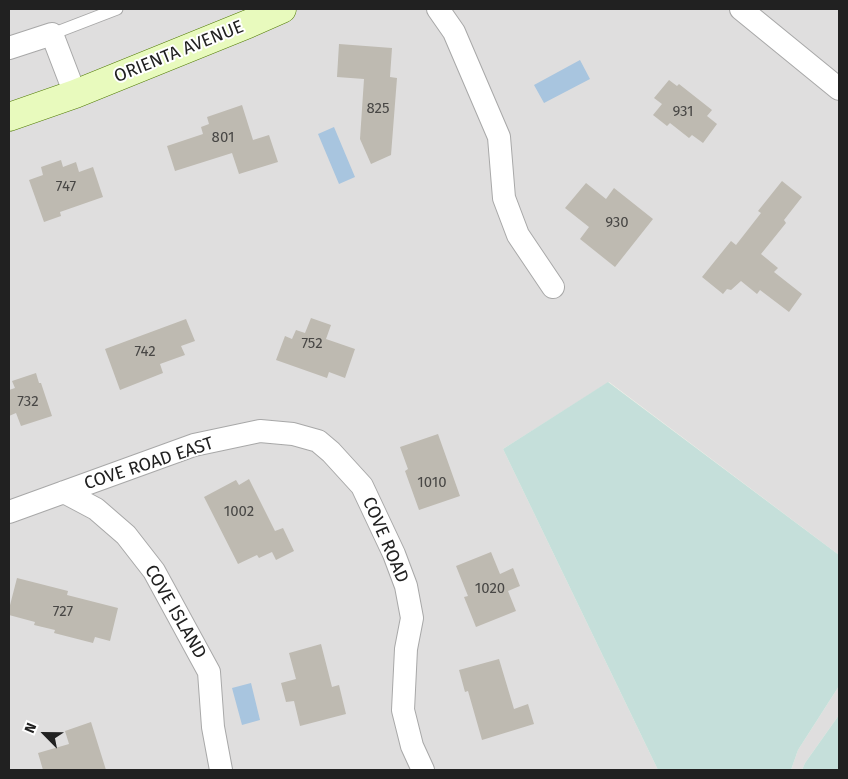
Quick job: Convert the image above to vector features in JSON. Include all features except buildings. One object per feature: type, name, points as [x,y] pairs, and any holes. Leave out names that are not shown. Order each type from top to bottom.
[{"type":"street","name":"ORIENTA AVENUE","points":[[9,117],[74,94],[282,9]]},
{"type":"street","points":[[438,9],[454,32],[499,137],[504,198],[518,235],[553,287]]},
{"type":"street","points":[[741,9],[839,89]]},
{"type":"street","points":[[9,48],[52,34],[74,94]]},
{"type":"street","name":"COVE ROAD EAST","points":[[9,512],[194,446],[260,431],[293,434]]},
{"type":"street","name":"COVE ROAD","points":[[293,434],[318,441],[331,452],[362,486],[394,554],[406,586],[412,618],[406,649],[403,710],[412,746],[423,770]]},
{"type":"street","name":"COVE ISLAND","points":[[64,492],[96,510],[126,535],[154,571],[209,672],[213,727],[221,770]]},
{"type":"lane","points":[[52,34],[117,9]]},
{"type":"shaded area","points":[[9,9],[839,9],[839,555],[609,382],[503,449],[658,770],[9,770]]},
{"type":"shaded area","points":[[608,382],[839,555],[839,686],[798,750],[791,770],[658,770],[503,449]]},
{"type":"shaded area","points":[[839,686],[839,715],[802,770],[791,770],[798,750]]},
{"type":"shaded area","points":[[839,715],[839,770],[802,770],[805,763]]},
{"type":"water","points":[[580,60],[590,79],[544,103],[534,85]]},
{"type":"water","points":[[334,127],[355,177],[339,184],[318,134]]},
{"type":"water","points":[[251,683],[260,720],[242,725],[232,688]]}]
